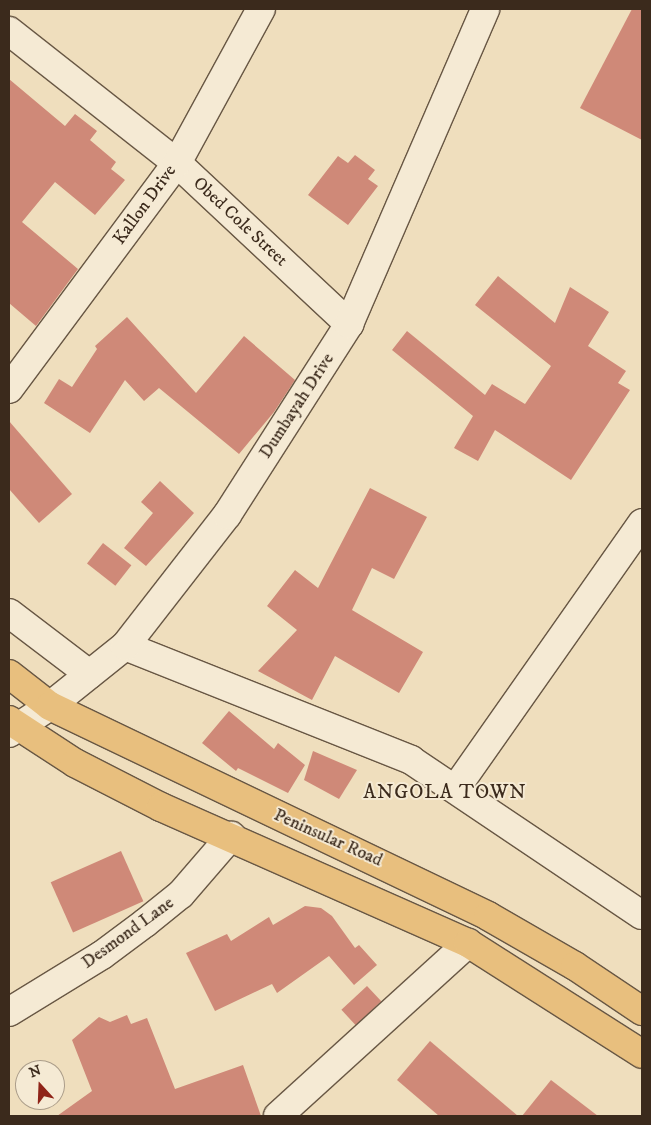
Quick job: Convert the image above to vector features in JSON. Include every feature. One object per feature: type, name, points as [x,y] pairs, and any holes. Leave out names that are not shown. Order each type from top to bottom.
[{"type":"main road","name":"Peninsular Road","points":[[9,674],[50,706],[488,916],[575,966],[642,1011]]},
{"type":"main road","name":"Peninsular Road","points":[[12,727],[75,763],[161,807],[231,836],[468,943],[642,1054]]},
{"type":"street","name":"Kallon Drive","points":[[9,389],[177,163],[261,9]]},
{"type":"street","name":"Dumbayah Drive","points":[[12,727],[50,706],[125,646],[227,516],[350,324],[486,9]]},
{"type":"street","name":"Obed Cole Street","points":[[9,31],[177,163],[350,324]]},
{"type":"street","points":[[456,788],[642,523]]},
{"type":"street","points":[[9,613],[89,674]]},
{"type":"street","points":[[125,646],[411,760],[456,788],[642,915]]},
{"type":"street","name":"Desmond Lane","points":[[9,1012],[102,955],[145,923],[181,894],[231,836]]},
{"type":"street","points":[[278,1116],[468,943]]},
{"type":"building","points":[[632,9],[642,9],[642,140],[580,108]]},
{"type":"building","points":[[9,79],[65,126],[75,114],[97,131],[90,140],[116,162],[111,169],[125,180],[95,215],[55,182],[22,222],[78,269],[36,326],[9,303]]},
{"type":"building","points":[[355,155],[375,170],[368,179],[378,186],[348,225],[308,195],[338,156],[348,163]]},
{"type":"building","points":[[498,276],[555,323],[570,287],[609,312],[588,346],[626,371],[618,383],[630,390],[571,480],[495,430],[478,461],[454,448],[473,416],[392,350],[407,331],[485,395],[492,384],[525,404],[551,366],[475,305]]},
{"type":"building","points":[[127,317],[196,393],[244,336],[295,380],[274,412],[239,454],[159,388],[144,401],[125,380],[90,433],[44,403],[59,379],[72,387],[97,349],[95,346]]},
{"type":"building","points":[[9,421],[72,494],[39,523],[9,489]]},
{"type":"building","points":[[160,481],[194,513],[146,566],[124,548],[153,513],[141,502]]},
{"type":"building","points":[[370,488],[427,517],[394,579],[372,568],[352,610],[423,652],[399,693],[335,656],[312,700],[258,671],[297,630],[267,606],[295,570],[318,588]]},
{"type":"building","points":[[103,543],[131,565],[115,586],[87,563]]},
{"type":"building","points":[[229,711],[274,749],[278,743],[305,765],[288,793],[238,768],[236,771],[202,743]]},
{"type":"building","points":[[313,751],[357,770],[339,799],[304,780]]},
{"type":"building","points":[[121,851],[143,901],[73,933],[51,882]]},
{"type":"building","points":[[305,906],[321,908],[332,916],[355,948],[359,945],[377,965],[354,985],[329,956],[277,993],[272,984],[215,1011],[186,953],[227,934],[231,941],[269,917],[273,925]]},
{"type":"building","points":[[367,986],[381,1001],[356,1025],[341,1010]]},
{"type":"building","points":[[127,1015],[131,1024],[147,1018],[175,1089],[243,1065],[261,1116],[57,1116],[92,1091],[72,1040],[99,1017],[110,1022]]},
{"type":"building","points":[[430,1041],[518,1116],[439,1116],[397,1080]]},
{"type":"building","points":[[551,1080],[598,1116],[522,1116]]},
{"type":"district","name":"ANGOLA TOWN","points":[[445,792]]}]
